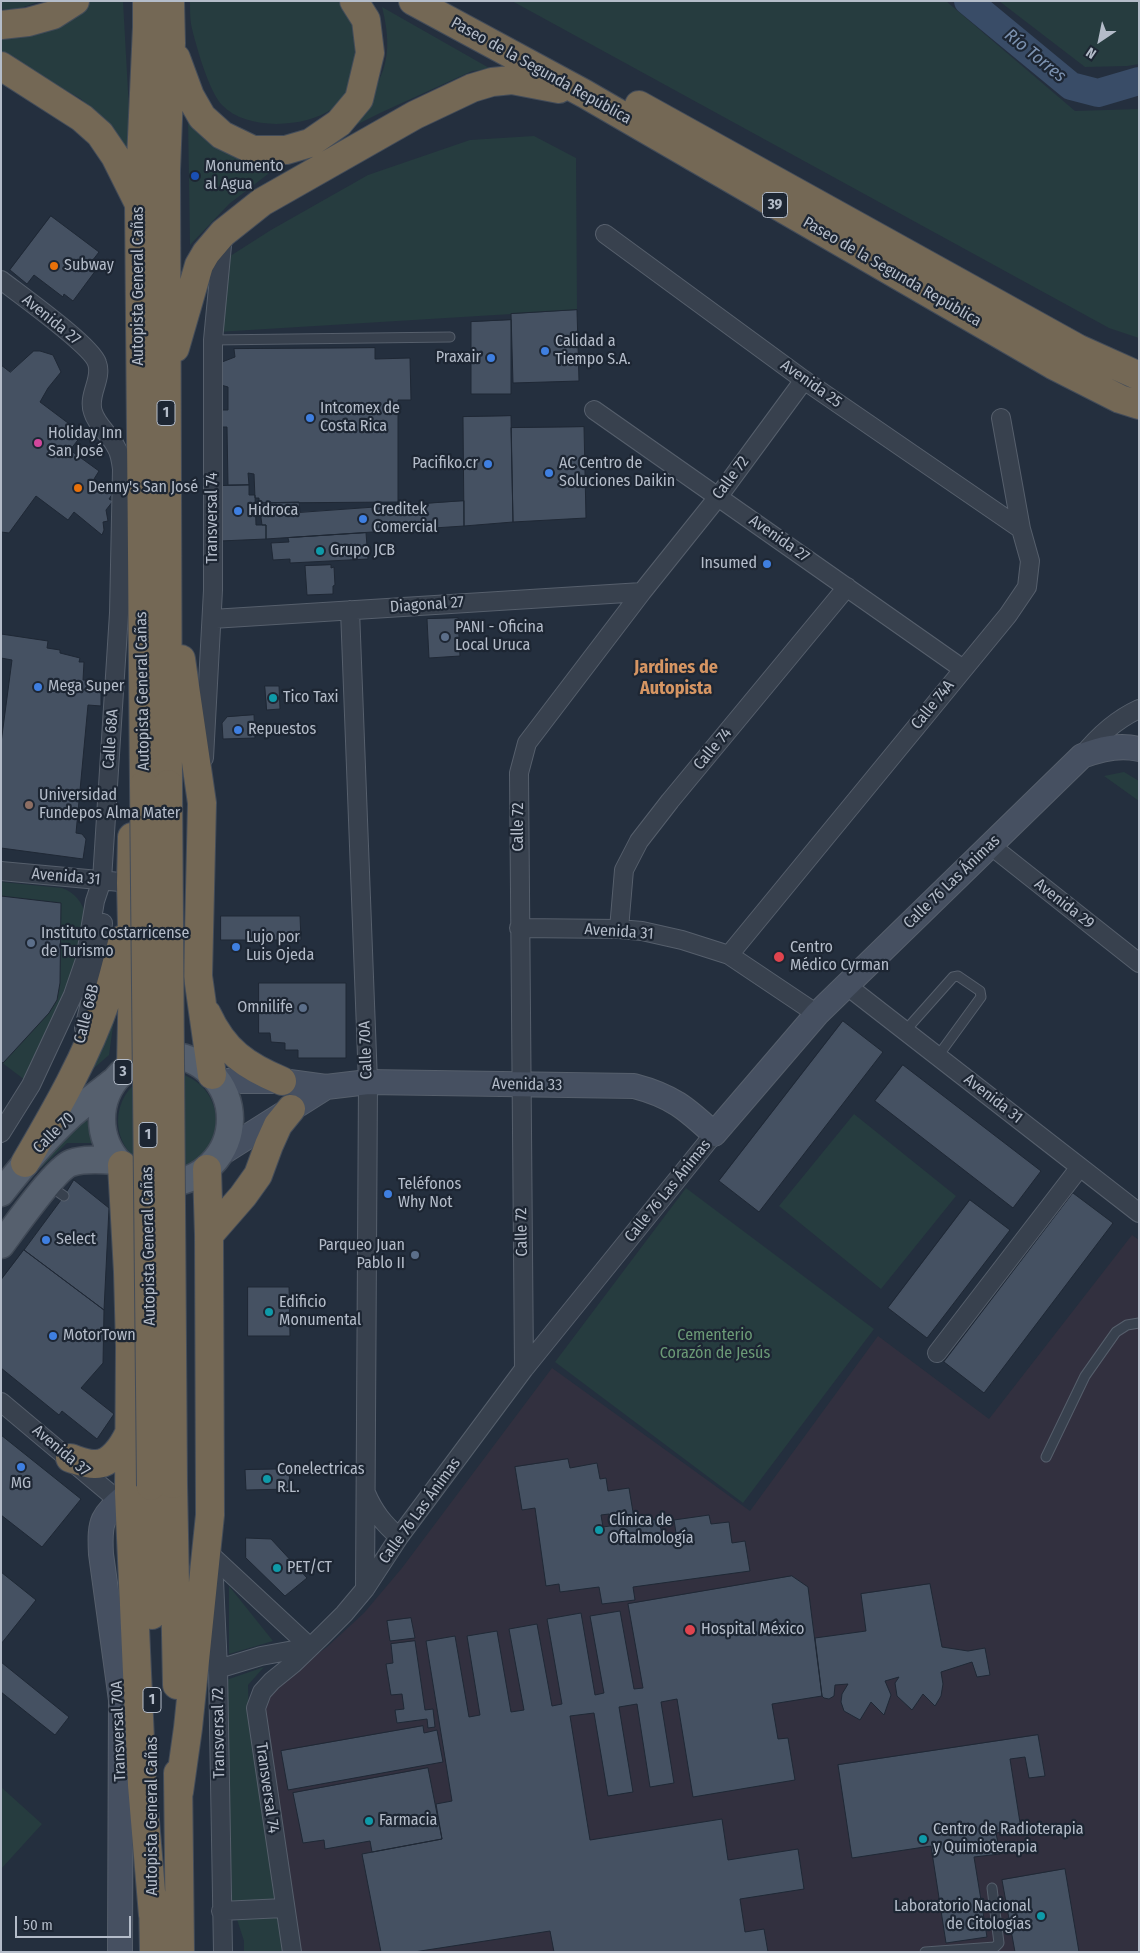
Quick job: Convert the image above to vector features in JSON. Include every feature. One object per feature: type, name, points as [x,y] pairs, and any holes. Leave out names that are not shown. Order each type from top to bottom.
[{"type":"highway","points":[[1,25],[28,22],[53,15],[75,1]]},
{"type":"highway","name":"Autopista General Cañas","points":[[147,1],[148,27],[139,204],[154,558],[156,785],[143,1491],[154,1952]]},
{"type":"highway","name":"Autopista General Cañas","points":[[154,558],[166,378],[166,170],[171,43],[170,1]]},
{"type":"highway","points":[[171,43],[190,96],[202,117],[222,135],[253,150],[286,150],[310,143],[339,123],[359,99],[370,54],[366,20],[354,1]]},
{"type":"highway","name":"Paseo de la Segunda República","points":[[413,1],[585,94],[1053,365],[1120,398],[1139,405]]},
{"type":"highway","name":"Paseo de la Segunda República","points":[[453,4],[675,124],[1079,349],[1139,376]]},
{"type":"highway","points":[[1,66],[82,118],[100,134],[115,156],[139,204]]},
{"type":"highway","points":[[166,378],[199,265],[206,253],[223,233],[262,202],[415,115],[472,88],[492,82],[512,80],[585,94]]},
{"type":"highway","points":[[154,558],[202,803],[198,976],[214,1078]]},
{"type":"highway","points":[[123,1073],[133,971],[131,896],[154,558]]},
{"type":"highway","points":[[24,1162],[81,1062],[107,997],[131,896]]},
{"type":"highway","points":[[133,971],[142,980],[162,988],[173,988],[198,976]]},
{"type":"highway","points":[[203,1004],[214,1030],[232,1052],[255,1070],[282,1082]]},
{"type":"highway","points":[[209,1235],[243,1196],[258,1175],[278,1125],[291,1108]]},
{"type":"highway","points":[[179,1792],[188,1728],[210,1515],[209,1235],[214,1161]]},
{"type":"highway","points":[[120,1163],[122,1233],[128,1272],[129,1433],[143,1491]]},
{"type":"highway","points":[[128,1272],[135,1259],[146,1249],[160,1243],[174,1242],[188,1246],[200,1255],[209,1266]]},
{"type":"highway","points":[[70,1458],[95,1464],[107,1460],[123,1446],[129,1433]]},
{"type":"highway","name":"Autopista General Cañas","points":[[143,1491],[179,1792],[180,1952]]},
{"type":"main road","name":"3","points":[[120,1163],[106,1142],[102,1121],[105,1100],[123,1073],[151,1058],[173,1056],[187,1059],[200,1065],[214,1078]]},
{"type":"main road","name":"Calle 70","points":[[1,1193],[24,1162],[72,1114],[123,1073]]},
{"type":"main road","points":[[120,1163],[137,1176],[155,1182],[173,1183],[191,1178],[214,1161],[228,1136],[230,1117],[226,1098],[214,1078]]},
{"type":"main road","name":"Calle 70","points":[[1,1245],[56,1190],[58,1173],[70,1163],[97,1160],[120,1163]]},
{"type":"street","name":"Transversal 74","points":[[202,803],[212,619],[213,340],[223,233]]},
{"type":"street","name":"Avenida 25","points":[[605,234],[804,380],[1021,529]]},
{"type":"street","name":"Avenida 27","points":[[1,280],[76,339],[92,354],[97,363]]},
{"type":"street","name":"Calle 68A","points":[[1,1133],[31,1085],[73,996],[85,960],[95,901],[102,880],[119,613],[122,469],[116,447],[98,424],[92,412],[91,400],[98,372],[97,363]]},
{"type":"street","name":"Calle 72","points":[[524,1369],[520,1084],[519,773],[527,743],[642,592],[718,497],[804,380]]},
{"type":"street","name":"Avenida 27","points":[[594,410],[963,669]]},
{"type":"street","name":"Calle 74A","points":[[729,955],[1008,615],[1027,587],[1030,561],[1021,529],[1001,418]]},
{"type":"street","name":"Calle 74","points":[[619,929],[624,870],[639,841],[670,800],[847,587]]},
{"type":"street","name":"Diagonal 27","points":[[212,619],[642,592]]},
{"type":"street","name":"Calle 70A","points":[[350,610],[368,1082],[365,1590]]},
{"type":"street","name":"Calle 76 Las Ánimas","points":[[310,1647],[344,1614],[365,1590],[399,1537],[524,1369],[714,1134],[817,1014],[1082,756],[1097,737],[1110,726],[1139,709]]},
{"type":"street","points":[[1082,756],[1114,747],[1139,749]]},
{"type":"street","name":"Avenida 29","points":[[990,845],[1139,963]]},
{"type":"street","name":"Avenida 31","points":[[1,871],[102,880],[131,896]]},
{"type":"street","name":"Calle 68B","points":[[68,1087],[87,1019],[98,970],[104,910],[102,880]]},
{"type":"street","name":"Avenida 31","points":[[519,928],[619,929],[642,931],[682,940],[729,955],[817,1014]]},
{"type":"street","name":"Avenida 31","points":[[846,985],[1139,1213]]},
{"type":"street","name":"Avenida 33","points":[[214,1078],[326,1087],[368,1082],[634,1086],[658,1092],[685,1107],[714,1134]]},
{"type":"street","name":"Avenida 33","points":[[214,1161],[291,1108],[326,1087]]},
{"type":"street","points":[[937,1353],[1080,1167]]},
{"type":"street","name":"Avenida 37","points":[[1,1402],[70,1458],[143,1491]]},
{"type":"street","name":"Transversal 70A","points":[[120,1952],[121,1700],[100,1533],[101,1523],[107,1512],[143,1491]]},
{"type":"street","name":"Calle 70A","points":[[365,1491],[373,1510],[382,1522],[399,1537]]},
{"type":"street","name":"Transversal 72","points":[[210,1515],[218,1669],[224,1952]]},
{"type":"street","points":[[212,1556],[310,1647]]},
{"type":"street","name":"Transversal 74","points":[[292,1952],[256,1708],[262,1692],[310,1647]]},
{"type":"street","points":[[218,1669],[261,1656],[310,1647]]},
{"type":"street","points":[[222,1911],[284,1908]]},
{"type":"lane","points":[[213,340],[450,337]]},
{"type":"lane","points":[[905,1031],[953,977],[958,976],[980,991],[981,997],[938,1056]]},
{"type":"lane","points":[[1046,1457],[1085,1376],[1116,1332],[1127,1324],[1139,1323]]},
{"type":"lane","points":[[925,1952],[995,1947],[999,1943],[992,1888]]},
{"type":"shaded area","name":"Hospital México","points":[[1132,1235],[1139,1240],[1139,1952],[298,1952],[264,1723],[265,1705],[278,1683],[327,1647],[364,1613],[402,1568],[552,1368],[750,1511],[878,1336],[989,1419]]},
{"type":"green space","points":[[1,1],[41,1],[15,10],[1,9]]},
{"type":"green space","points":[[76,1],[123,1],[130,128],[130,168],[102,118],[81,99],[1,53],[1,30]]},
{"type":"green space","points":[[190,1],[339,1],[351,21],[355,46],[353,70],[346,92],[332,109],[307,120],[292,123],[260,123],[233,113],[222,105],[212,90],[199,55],[191,24]]},
{"type":"green space","points":[[512,1],[946,1],[1075,111],[1139,109],[1139,338],[1109,328]]},
{"type":"green space","points":[[999,1],[1139,1],[1139,64],[1085,67]]},
{"type":"green space","points":[[382,7],[491,69],[472,71],[336,135],[362,105],[380,78],[385,64],[387,47]]},
{"type":"green space","points":[[188,117],[209,140],[219,147],[240,157],[281,164],[229,204],[190,245]]},
{"type":"green space","points":[[534,136],[576,158],[577,310],[217,332],[224,260],[271,230],[368,175],[470,140]]},
{"type":"green space","points":[[1124,772],[1139,781],[1139,801],[1104,776]]},
{"type":"green space","points":[[1,882],[62,888],[71,892],[78,899],[83,907],[85,916],[75,961],[64,996],[50,1030],[25,1080],[1,1062],[3,1063],[49,1013],[60,903],[1,896]]},
{"type":"green space","points":[[121,969],[109,1055],[72,1087]]},
{"type":"green space","points":[[157,1072],[177,1072],[186,1075],[202,1086],[213,1102],[216,1111],[216,1131],[213,1140],[202,1156],[186,1167],[177,1170],[157,1170],[140,1162],[126,1148],[118,1131],[118,1111],[126,1094],[140,1080]]},
{"type":"green space","points":[[854,1114],[956,1196],[881,1289],[779,1206]]},
{"type":"green space","points":[[84,1115],[99,1143],[67,1143],[41,1168],[35,1161]]},
{"type":"green space","name":"Cementerio Corazón de Jesús","points":[[686,1188],[874,1329],[743,1503],[555,1362]]},
{"type":"green space","points":[[229,1586],[273,1641],[229,1654]]},
{"type":"green space","points":[[264,1667],[248,1685],[249,1723],[286,1952],[244,1952],[244,1941],[232,1904],[226,1680]]},
{"type":"green space","points":[[1,1787],[42,1824],[1,1869]]},
{"type":"building","points":[[51,216],[99,252],[89,265],[96,270],[73,301],[64,294],[63,297],[34,275],[27,284],[10,270]]},
{"type":"building","name":"Calidad a Tiempo S.A.","points":[[577,310],[579,381],[513,383],[511,314]]},
{"type":"building","name":"Praxair","points":[[511,320],[511,394],[471,394],[471,322]]},
{"type":"building","name":"Intcomex de Costa Rica","points":[[375,348],[375,359],[410,358],[411,400],[398,400],[398,502],[259,503],[259,498],[255,498],[254,474],[248,473],[249,485],[228,485],[227,427],[222,427],[222,410],[228,410],[228,387],[221,385],[222,362],[235,357],[234,349]]},
{"type":"building","name":"Holiday Inn San José","points":[[34,351],[53,355],[61,372],[40,402],[76,429],[74,432],[81,436],[70,450],[99,471],[94,479],[113,493],[109,499],[113,501],[106,510],[108,521],[103,522],[104,530],[102,535],[74,512],[68,520],[36,496],[9,533],[1,532],[1,365],[10,372]]},
{"type":"building","name":"Pacifiko.cr","points":[[511,416],[513,522],[464,526],[463,417]]},
{"type":"building","name":"AC Centro de Soluciones Daikin","points":[[584,427],[586,518],[513,522],[511,428]]},
{"type":"building","name":"Hidroca","points":[[249,485],[249,495],[255,495],[256,525],[266,525],[266,539],[220,541],[220,486]]},
{"type":"building","name":"Creditek Comercial","points":[[464,501],[464,526],[266,539],[266,525],[262,525],[259,503],[299,502],[300,512]]},
{"type":"building","name":"Grupo JCB","points":[[366,533],[368,559],[290,563],[290,559],[273,560],[271,543],[289,542],[288,538]]},
{"type":"building","points":[[331,565],[331,568],[334,567],[335,585],[333,586],[333,594],[307,595],[305,566]]},
{"type":"building","points":[[458,618],[460,656],[429,658],[427,619]]},
{"type":"building","points":[[1,634],[48,641],[47,648],[60,650],[60,653],[80,658],[79,662],[84,662],[83,680],[101,681],[101,706],[88,705],[76,833],[82,834],[86,839],[83,859],[1,848],[1,743],[12,660],[1,658]]},
{"type":"building","name":"Tico Taxi","points":[[265,686],[279,686],[280,709],[267,710]]},
{"type":"building","name":"Repuestos","points":[[254,715],[255,738],[223,739],[222,723],[227,717]]},
{"type":"building","name":"Instituto Costarricense de Turismo","points":[[1,896],[61,903],[60,983],[57,1000],[49,1013],[3,1063],[1,1062]]},
{"type":"building","points":[[221,916],[300,916],[301,940],[221,940]]},
{"type":"building","name":"Omnilife","points":[[259,983],[346,983],[346,1058],[298,1058],[298,1050],[285,1050],[285,1043],[271,1042],[270,1033],[259,1033]]},
{"type":"building","points":[[843,1021],[883,1052],[759,1212],[719,1181]]},
{"type":"building","points":[[903,1065],[1041,1171],[1013,1208],[875,1101]]},
{"type":"building","points":[[74,1180],[109,1208],[104,1310],[24,1250]]},
{"type":"building","points":[[1073,1193],[1113,1223],[984,1393],[944,1362]]},
{"type":"building","points":[[970,1200],[1010,1230],[927,1338],[888,1308]]},
{"type":"building","name":"MotorTown","points":[[24,1250],[104,1310],[103,1363],[81,1388],[114,1414],[97,1439],[62,1411],[59,1415],[1,1368],[1,1280]]},
{"type":"building","name":"Edificio Monumental","points":[[248,1287],[289,1287],[290,1336],[248,1336]]},
{"type":"building","name":"MG","points":[[1,1435],[81,1499],[42,1547],[1,1515]]},
{"type":"building","name":"Clínica de Oftalmología","points":[[568,1459],[570,1468],[597,1463],[600,1479],[606,1478],[608,1491],[629,1488],[634,1518],[613,1521],[609,1514],[601,1515],[603,1527],[659,1519],[662,1535],[676,1533],[674,1520],[709,1515],[711,1524],[729,1522],[732,1543],[745,1541],[750,1571],[633,1587],[635,1600],[602,1604],[599,1587],[560,1592],[559,1584],[546,1586],[535,1508],[522,1510],[515,1467]]},
{"type":"building","name":"Conelectricas R.L.","points":[[289,1469],[290,1489],[246,1490],[245,1470]]},
{"type":"building","name":"PET/CT","points":[[246,1538],[271,1539],[307,1578],[285,1596],[246,1558]]},
{"type":"building","points":[[1,1572],[36,1600],[1,1644]]},
{"type":"building","points":[[792,1576],[808,1587],[822,1696],[772,1704],[778,1739],[788,1738],[795,1780],[693,1797],[677,1699],[661,1702],[674,1783],[650,1787],[637,1704],[619,1707],[633,1792],[608,1796],[594,1713],[570,1716],[590,1840],[722,1819],[728,1860],[798,1849],[804,1889],[740,1899],[745,1932],[764,1929],[768,1952],[554,1952],[550,1931],[414,1952],[381,1952],[362,1854],[442,1839],[436,1804],[452,1801],[426,1641],[455,1636],[469,1717],[480,1715],[467,1636],[497,1631],[511,1712],[524,1710],[509,1629],[537,1624],[552,1706],[562,1704],[547,1619],[581,1613],[595,1695],[604,1693],[590,1616],[620,1611],[634,1689],[643,1688],[628,1604]]},
{"type":"building","points":[[930,1584],[942,1647],[968,1651],[985,1648],[990,1675],[977,1677],[972,1662],[941,1672],[943,1684],[941,1696],[935,1706],[923,1694],[912,1710],[897,1696],[895,1683],[899,1677],[885,1681],[891,1695],[884,1715],[871,1702],[860,1720],[844,1711],[841,1702],[842,1694],[848,1684],[835,1685],[834,1696],[829,1699],[824,1698],[822,1696],[815,1638],[866,1631],[861,1594]]},
{"type":"building","points":[[411,1618],[415,1638],[390,1641],[387,1621]]},
{"type":"building","points":[[415,1641],[425,1710],[433,1709],[435,1727],[428,1728],[427,1719],[397,1723],[395,1710],[404,1709],[402,1694],[391,1695],[386,1664],[393,1663],[391,1644]]},
{"type":"building","points":[[1,1662],[69,1717],[55,1735],[1,1692]]},
{"type":"building","points":[[423,1726],[424,1733],[437,1730],[443,1762],[288,1790],[281,1751]]},
{"type":"building","name":"Centro de Radioterapia y Quimioterapia","points":[[1038,1735],[1045,1776],[1029,1778],[1025,1757],[1010,1759],[1021,1829],[996,1833],[1000,1854],[974,1857],[987,1937],[946,1943],[931,1846],[852,1858],[838,1765]]},
{"type":"building","name":"Farmacia","points":[[428,1768],[442,1839],[372,1852],[370,1841],[325,1849],[324,1840],[303,1843],[293,1793]]},
{"type":"building","name":"Laboratorio Nacional de Citologías","points":[[1065,1869],[1079,1952],[1015,1952],[1002,1880]]},
{"type":"waterway","name":"Río Torres","points":[[968,1],[1071,86],[1098,93],[1139,81]]},
{"type":"place","name":"Monumento al Agua","points":[[195,176]]},
{"type":"place","name":"Subway","points":[[54,266]]},
{"type":"place","name":"Calidad a Tiempo S.A.","points":[[545,351]]},
{"type":"place","name":"Praxair","points":[[491,358]]},
{"type":"place","name":"Intcomex de Costa Rica","points":[[310,418]]},
{"type":"place","name":"Holiday Inn San José","points":[[38,443]]},
{"type":"place","name":"Pacifiko.cr","points":[[488,464]]},
{"type":"place","name":"AC Centro de Soluciones Daikin","points":[[549,473]]},
{"type":"place","name":"Denny's San José","points":[[78,488]]},
{"type":"place","name":"Hidroca","points":[[238,511]]},
{"type":"place","name":"Creditek Comercial","points":[[363,519]]},
{"type":"place","name":"Grupo JCB","points":[[320,551]]},
{"type":"place","name":"Insumed","points":[[767,564]]},
{"type":"place","name":"PANI - Oficina Local Uruca","points":[[445,637]]},
{"type":"place","name":"Mega Super","points":[[38,687]]},
{"type":"place","name":"Tico Taxi","points":[[273,698]]},
{"type":"place","name":"Repuestos","points":[[238,730]]},
{"type":"place","name":"Universidad Fundepos Alma Mater","points":[[29,805]]},
{"type":"place","name":"Instituto Costarricense de Turismo","points":[[31,943]]},
{"type":"place","name":"Lujo por Luis Ojeda","points":[[236,947]]},
{"type":"place","name":"Centro Médico Cyrman","points":[[779,957]]},
{"type":"place","name":"Omnilife","points":[[303,1008]]},
{"type":"place","name":"Teléfonos Why Not","points":[[388,1194]]},
{"type":"place","name":"Select","points":[[46,1240]]},
{"type":"place","name":"Parqueo Juan Pablo II","points":[[415,1255]]},
{"type":"place","name":"Edificio Monumental","points":[[269,1312]]},
{"type":"place","name":"MotorTown","points":[[53,1336]]},
{"type":"place","name":"MG","points":[[21,1467]]},
{"type":"place","name":"Conelectricas R.L.","points":[[267,1479]]},
{"type":"place","name":"Clínica de Oftalmología","points":[[599,1530]]},
{"type":"place","name":"PET/CT","points":[[277,1568]]},
{"type":"place","name":"Hospital México","points":[[690,1630]]},
{"type":"place","name":"Farmacia","points":[[369,1821]]},
{"type":"place","name":"Centro de Radioterapia y Quimioterapia","points":[[923,1839]]},
{"type":"place","name":"Laboratorio Nacional de Citologías","points":[[1041,1916]]},
{"type":"district","name":"Jardines de Autopista","points":[[676,678]]}]
